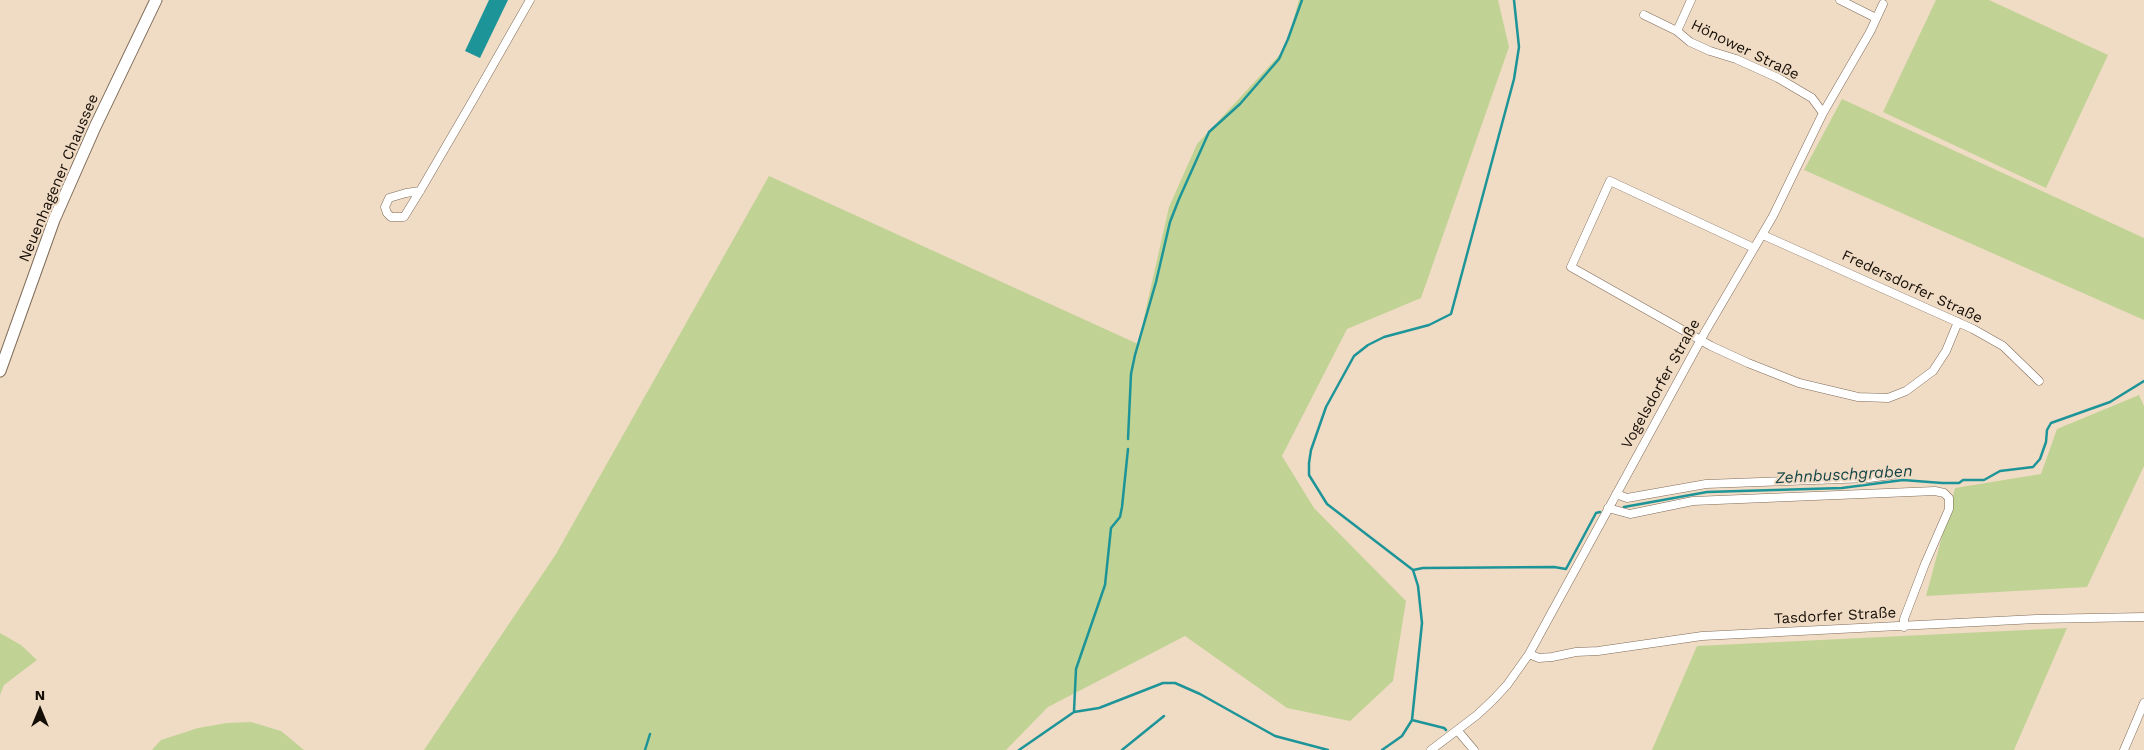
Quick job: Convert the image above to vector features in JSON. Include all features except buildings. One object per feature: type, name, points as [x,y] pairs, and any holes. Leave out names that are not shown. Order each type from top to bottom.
[{"type":"main road","name":"Neuenhagener Chaussee","points":[[0,371],[58,210],[95,127],[156,0]]},
{"type":"street","points":[[420,191],[389,198],[385,208],[387,212],[391,217],[404,216],[420,191],[530,0]]},
{"type":"street","name":"Hönower Straße","points":[[1677,31],[1691,0]]},
{"type":"street","points":[[1840,0],[1876,18]]},
{"type":"street","name":"Vogelsdorfer Straße","points":[[1431,750],[1458,731],[1493,700],[1507,685],[1529,654],[1608,508],[1763,234],[1823,113],[1883,4]]},
{"type":"street","name":"Hönower Straße","points":[[1644,15],[1677,31],[1690,42],[1710,51],[1736,59],[1778,78],[1812,98],[1823,113]]},
{"type":"street","points":[[1754,248],[1610,181],[1570,267],[1702,340],[1748,363],[1799,384],[1858,397],[1888,398],[1906,391],[1933,371],[1946,351],[1958,322]]},
{"type":"street","name":"Fredersdorfer Straße","points":[[1763,234],[1958,322],[2003,346],[2039,380]]},
{"type":"street","points":[[1616,494],[1627,498],[1706,484],[1869,478],[1898,474]]},
{"type":"street","points":[[1608,508],[1630,514],[1693,501],[1935,491],[1944,493],[1949,498],[1949,509],[1921,573],[1904,619],[1904,627]]},
{"type":"street","name":"Tasdorfer Straße","points":[[1529,654],[1539,658],[1552,658],[1576,652],[1598,651],[1702,636],[2036,619],[2144,617]]},
{"type":"street","points":[[2124,750],[2144,703]]},
{"type":"street","points":[[1458,731],[1474,750]]},
{"type":"green space","points":[[1299,0],[1498,0],[1509,47],[1421,298],[1347,329],[1282,456],[1314,508],[1406,601],[1393,681],[1350,721],[1287,708],[1185,636],[1048,707],[1006,750],[424,750],[556,554],[769,176],[1138,344],[1169,207],[1197,144],[1285,49]]},
{"type":"green space","points":[[1936,0],[1989,0],[2108,55],[2046,188],[1883,112]]},
{"type":"green space","points":[[1842,99],[2144,238],[2144,320],[1804,170]]},
{"type":"green space","points":[[2139,395],[2144,406],[2144,466],[2087,587],[1926,596],[1955,488],[2041,474],[2057,429]]},
{"type":"green space","points":[[2067,628],[2014,750],[1652,750],[1697,646]]},
{"type":"green space","points":[[0,633],[21,645],[37,660],[4,685],[0,695]]},
{"type":"green space","points":[[251,722],[281,731],[304,750],[152,750],[161,740],[198,728],[227,723]]},
{"type":"water","points":[[489,0],[508,0],[480,58],[465,51]]},
{"type":"waterway","points":[[1128,439],[1131,374],[1135,355],[1156,282],[1170,222],[1179,199],[1209,132],[1240,104],[1279,59],[1302,0]]},
{"type":"waterway","points":[[1382,750],[1402,736],[1412,720],[1422,623],[1418,586],[1413,570],[1327,504],[1309,475],[1311,450],[1326,407],[1354,356],[1368,345],[1384,337],[1429,325],[1451,314],[1514,79],[1519,47],[1514,0]]},
{"type":"waterway","name":"Zehnbuschgraben","points":[[1624,507],[1707,492],[1842,488],[1903,480],[1942,483],[1984,480],[2000,471],[2033,467],[2040,459],[2046,442],[2047,430],[2051,423],[2110,402],[2144,381]]},
{"type":"waterway","points":[[1074,711],[1076,669],[1105,585],[1111,528],[1120,517],[1122,507],[1128,449]]},
{"type":"waterway","name":"Zehnbuschgraben","points":[[1413,570],[1423,568],[1554,567],[1566,569],[1596,513],[1600,512]]},
{"type":"waterway","points":[[1019,750],[1074,712],[1099,708],[1163,683],[1175,683],[1200,694],[1275,736],[1328,750]]},
{"type":"waterway","points":[[1122,750],[1164,716]]},
{"type":"waterway","points":[[1412,720],[1446,730]]},
{"type":"waterway","points":[[645,750],[650,734]]}]
